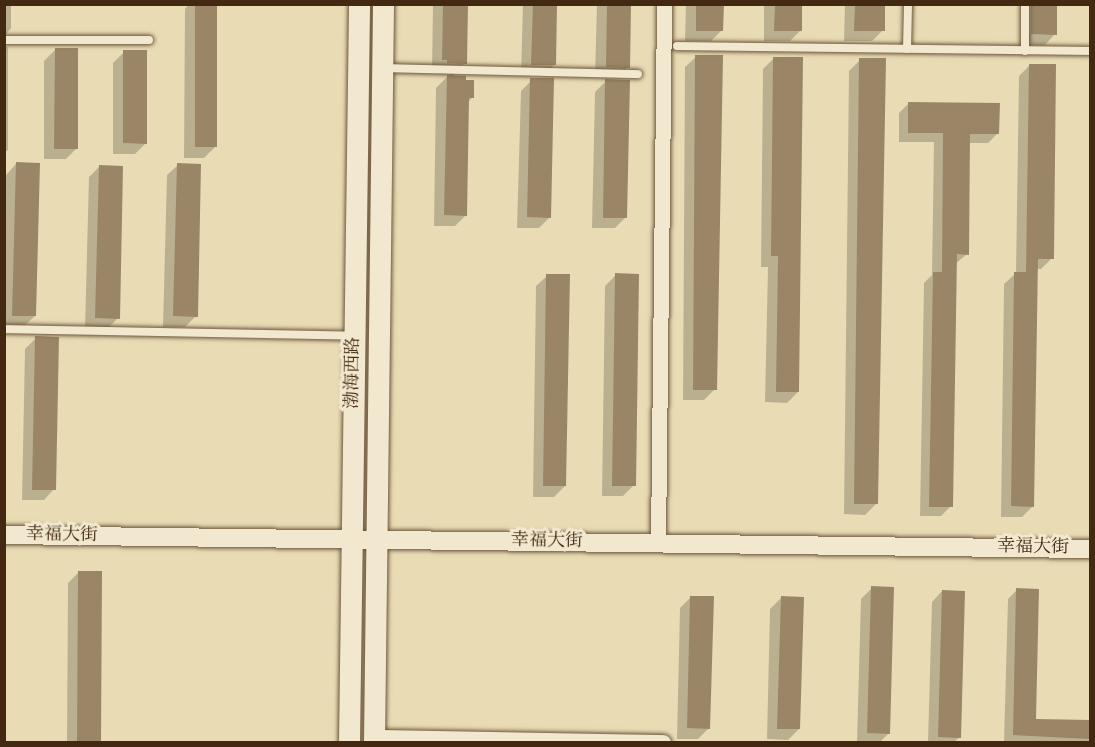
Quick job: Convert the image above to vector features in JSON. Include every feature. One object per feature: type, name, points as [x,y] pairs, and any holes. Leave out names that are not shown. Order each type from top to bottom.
[{"type":"main road","name":"渤海西路","points":[[350,742],[358,4]]},
{"type":"main road","name":"渤海西路","points":[[374,740],[382,4]]},
{"type":"street","points":[[658,543],[664,4]]},
{"type":"street","name":"幸福大街","points":[[4,535],[1090,549]]},
{"type":"street","points":[[374,740],[663,742]]},
{"type":"lane","points":[[907,49],[908,4]]},
{"type":"lane","points":[[1024,51],[1026,4]]},
{"type":"lane","points":[[4,40],[149,40]]},
{"type":"lane","points":[[676,46],[1090,51]]},
{"type":"lane","points":[[382,68],[638,74]]},
{"type":"lane","points":[[4,329],[354,336]]},
{"type":"building","points":[[195,4],[217,4],[217,147],[195,147]]},
{"type":"building","points":[[443,4],[468,4],[467,64],[447,63],[447,60],[442,60]]},
{"type":"building","points":[[533,4],[557,4],[556,65],[531,65]]},
{"type":"building","points":[[607,4],[631,4],[630,68],[606,67]]},
{"type":"building","points":[[696,4],[724,4],[723,31],[696,31]]},
{"type":"building","points":[[775,4],[802,4],[802,31],[774,31]]},
{"type":"building","points":[[855,4],[885,4],[885,31],[854,31]]},
{"type":"building","points":[[1031,4],[1057,4],[1057,35],[1031,34]]},
{"type":"building","points":[[55,48],[78,48],[78,149],[54,149]]},
{"type":"building","points":[[123,50],[147,50],[147,144],[123,143]]},
{"type":"building","points":[[695,55],[723,55],[717,390],[693,390]]},
{"type":"building","points":[[773,57],[803,57],[799,392],[776,392],[778,256],[771,256]]},
{"type":"building","points":[[859,58],[886,58],[878,504],[854,504]]},
{"type":"building","points":[[1029,64],[1056,64],[1054,259],[1038,259],[1034,507],[1011,506],[1014,272],[1026,272]]},
{"type":"building","points":[[447,75],[466,76],[466,80],[474,80],[474,98],[469,98],[467,216],[444,215]]},
{"type":"building","points":[[530,78],[554,78],[551,218],[527,217]]},
{"type":"building","points":[[605,79],[630,80],[627,218],[603,218]]},
{"type":"building","points":[[908,102],[1000,103],[999,134],[970,134],[969,255],[957,254],[953,507],[929,507],[933,272],[942,272],[943,133],[908,133]]},
{"type":"building","points":[[16,162],[40,163],[36,316],[12,316]]},
{"type":"building","points":[[177,163],[201,164],[198,317],[173,316]]},
{"type":"building","points":[[99,165],[123,166],[120,319],[95,318]]},
{"type":"building","points":[[615,273],[639,274],[636,486],[612,486]]},
{"type":"building","points":[[546,274],[570,274],[566,486],[543,486]]},
{"type":"building","points":[[35,336],[59,337],[56,490],[32,490]]},
{"type":"building","points":[[78,571],[102,571],[101,742],[77,742]]},
{"type":"building","points":[[871,586],[894,587],[890,734],[867,733]]},
{"type":"building","points":[[1016,588],[1039,589],[1036,719],[1090,720],[1090,739],[1013,735]]},
{"type":"building","points":[[942,590],[965,591],[961,738],[938,737]]},
{"type":"building","points":[[690,596],[714,596],[710,729],[687,728]]},
{"type":"building","points":[[781,596],[804,597],[800,729],[777,729]]}]
